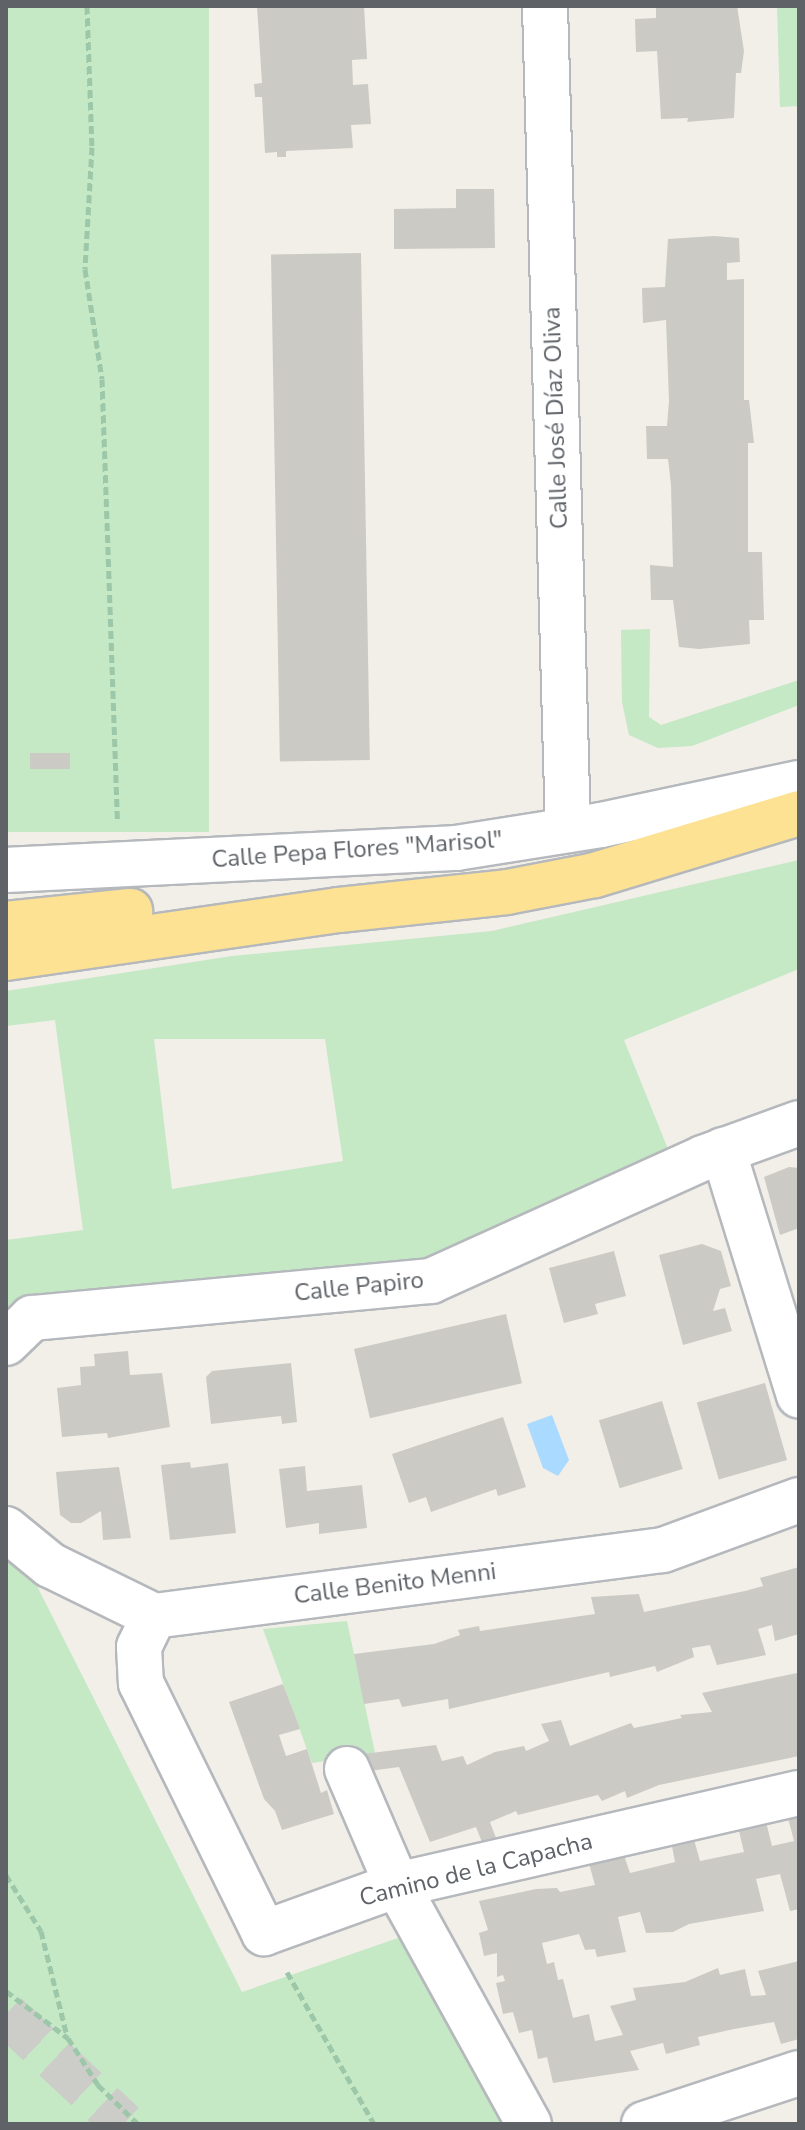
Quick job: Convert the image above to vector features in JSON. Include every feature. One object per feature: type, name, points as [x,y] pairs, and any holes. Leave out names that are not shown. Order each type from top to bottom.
[{"type":"highway","points":[[6,958],[339,910],[507,892],[595,875],[799,813]]},
{"type":"highway","points":[[6,924],[595,875]]},
{"type":"street","name":"Calle José Díaz Oliva","points":[[545,6],[568,830]]},
{"type":"street","name":"Calle Pepa Flores \"Marisol\"","points":[[6,870],[456,848],[568,830],[799,783]]},
{"type":"street","name":"Calle Papiro","points":[[19,1330],[431,1281],[723,1150],[799,1123]]},
{"type":"street","points":[[723,1150],[799,1396]]},
{"type":"street","name":"Calle Benito Menni","points":[[154,1616],[663,1550],[799,1500]]},
{"type":"street","points":[[6,1529],[50,1565],[154,1616],[139,1647],[141,1683],[264,1933]]},
{"type":"street","points":[[347,1769],[397,1885],[529,2124]]},
{"type":"street","name":"Camino de la Capacha","points":[[264,1933],[397,1885],[799,1793]]},
{"type":"street","points":[[644,2124],[799,2073]]},
{"type":"path","points":[[87,6],[92,147],[85,269],[102,379],[117,831]]},
{"type":"path","points":[[6,1875],[41,1931],[68,2038],[98,2085],[138,2124]]},
{"type":"path","points":[[264,1933],[374,2124]]},
{"type":"path","points":[[6,1991],[68,2038]]},
{"type":"green space","points":[[6,6],[209,6],[209,832],[6,832]]},
{"type":"green space","points":[[777,6],[799,6],[799,106],[780,107]]},
{"type":"green space","points":[[650,629],[649,717],[661,725],[799,680],[799,705],[692,746],[658,748],[629,735],[622,702],[621,630]]},
{"type":"green space","points":[[799,860],[799,969],[624,1040],[670,1154],[419,1268],[6,1317],[6,1240],[83,1230],[55,1020],[6,1026],[6,991],[232,956],[492,931]],"holes":[[[154,1039],[325,1039],[343,1161],[172,1189]]]},
{"type":"green space","points":[[6,1553],[37,1586],[242,1992],[401,1937],[508,2124],[6,2124]]},
{"type":"green space","points":[[347,1621],[375,1753],[312,1763],[263,1629]]},
{"type":"water","points":[[552,1415],[569,1460],[558,1476],[543,1468],[527,1424]]},
{"type":"building","points":[[257,6],[364,6],[367,59],[352,60],[353,85],[368,84],[371,124],[351,125],[353,148],[286,151],[286,157],[277,157],[277,152],[265,153],[262,97],[255,97],[254,84],[262,83]]},
{"type":"building","points":[[656,6],[737,6],[744,51],[741,73],[736,73],[734,118],[687,122],[688,118],[661,119],[657,51],[636,52],[635,19],[656,18]]},
{"type":"building","points":[[456,189],[494,189],[495,248],[394,249],[394,209],[456,208]]},
{"type":"building","points":[[739,238],[740,262],[727,263],[727,280],[744,279],[744,400],[749,400],[754,443],[748,443],[748,552],[762,552],[764,620],[749,620],[750,644],[699,649],[679,647],[673,600],[651,600],[650,565],[673,567],[671,485],[668,459],[647,459],[646,426],[667,426],[669,401],[666,320],[643,323],[642,288],[665,287],[668,239]]},
{"type":"building","points":[[361,253],[370,760],[280,761],[271,255]]},
{"type":"building","points":[[30,753],[70,753],[70,769],[30,769]]},
{"type":"building","points":[[789,1167],[799,1168],[799,1228],[780,1235],[764,1177]]},
{"type":"building","points":[[702,1244],[721,1251],[731,1286],[720,1289],[713,1311],[725,1308],[732,1331],[683,1345],[659,1255]]},
{"type":"building","points":[[614,1251],[626,1296],[595,1304],[598,1314],[564,1323],[549,1268]]},
{"type":"building","points":[[506,1314],[522,1383],[370,1418],[354,1349]]},
{"type":"building","points":[[128,1351],[130,1375],[162,1373],[170,1427],[108,1438],[107,1433],[62,1437],[57,1388],[81,1385],[80,1367],[95,1366],[94,1354]]},
{"type":"building","points":[[291,1363],[297,1422],[282,1424],[281,1416],[211,1424],[206,1377],[212,1371]]},
{"type":"building","points":[[765,1383],[787,1460],[719,1479],[697,1403]]},
{"type":"building","points":[[662,1401],[683,1469],[620,1488],[599,1420]]},
{"type":"building","points":[[503,1417],[526,1487],[498,1496],[496,1489],[431,1512],[426,1497],[409,1503],[392,1454]]},
{"type":"building","points":[[190,1462],[191,1468],[228,1463],[236,1533],[170,1540],[161,1465]]},
{"type":"building","points":[[305,1466],[307,1491],[362,1485],[367,1528],[319,1534],[319,1523],[286,1528],[279,1469]]},
{"type":"building","points":[[119,1467],[131,1538],[103,1540],[101,1511],[81,1523],[71,1523],[60,1515],[56,1472]]},
{"type":"building","points":[[799,1567],[799,1634],[775,1641],[772,1625],[758,1629],[766,1655],[717,1665],[710,1645],[692,1648],[694,1657],[657,1672],[655,1666],[610,1677],[609,1672],[449,1709],[448,1699],[402,1707],[399,1699],[364,1704],[354,1654],[434,1644],[460,1635],[458,1630],[479,1626],[480,1631],[595,1614],[591,1597],[639,1594],[644,1612],[763,1586],[760,1578]]},
{"type":"building","points":[[797,1673],[799,1756],[659,1785],[627,1798],[625,1791],[602,1801],[598,1795],[518,1815],[516,1811],[490,1822],[499,1846],[485,1850],[476,1827],[430,1842],[399,1767],[369,1771],[363,1754],[436,1745],[442,1761],[463,1756],[467,1765],[495,1752],[524,1746],[526,1751],[549,1741],[541,1724],[561,1720],[570,1746],[631,1723],[634,1728],[682,1718],[680,1715],[712,1712],[702,1693]]},
{"type":"building","points":[[283,1684],[300,1729],[279,1735],[286,1756],[307,1749],[321,1793],[327,1790],[334,1814],[282,1830],[275,1811],[264,1799],[229,1702]]},
{"type":"building","points":[[799,1816],[799,1909],[790,1911],[780,1874],[756,1879],[764,1911],[689,1924],[673,1932],[646,1933],[640,1912],[618,1917],[626,1952],[597,1957],[595,1949],[585,1950],[579,1934],[542,1943],[547,1964],[554,1962],[558,1980],[563,1979],[573,2018],[589,2014],[595,2041],[623,2035],[610,2006],[636,2000],[633,1988],[685,1982],[718,1968],[720,1975],[745,1969],[751,1996],[766,1995],[758,1971],[799,1961],[799,2039],[781,2044],[774,2022],[734,2029],[698,2037],[700,2045],[666,2054],[663,2043],[630,2051],[639,2070],[553,2083],[547,2057],[538,2059],[532,2030],[519,2033],[513,2012],[503,2014],[496,1983],[505,1981],[503,1975],[497,1977],[497,1953],[484,1956],[479,1933],[488,1930],[479,1901],[536,1889],[557,1888],[560,1892],[595,1885],[588,1860],[623,1852],[630,1873],[675,1862],[671,1841],[693,1836],[700,1861],[744,1852],[738,1827],[766,1822],[772,1846],[794,1841],[788,1818]]},
{"type":"tunnel","points":[[6,2014],[124,2124]]}]
